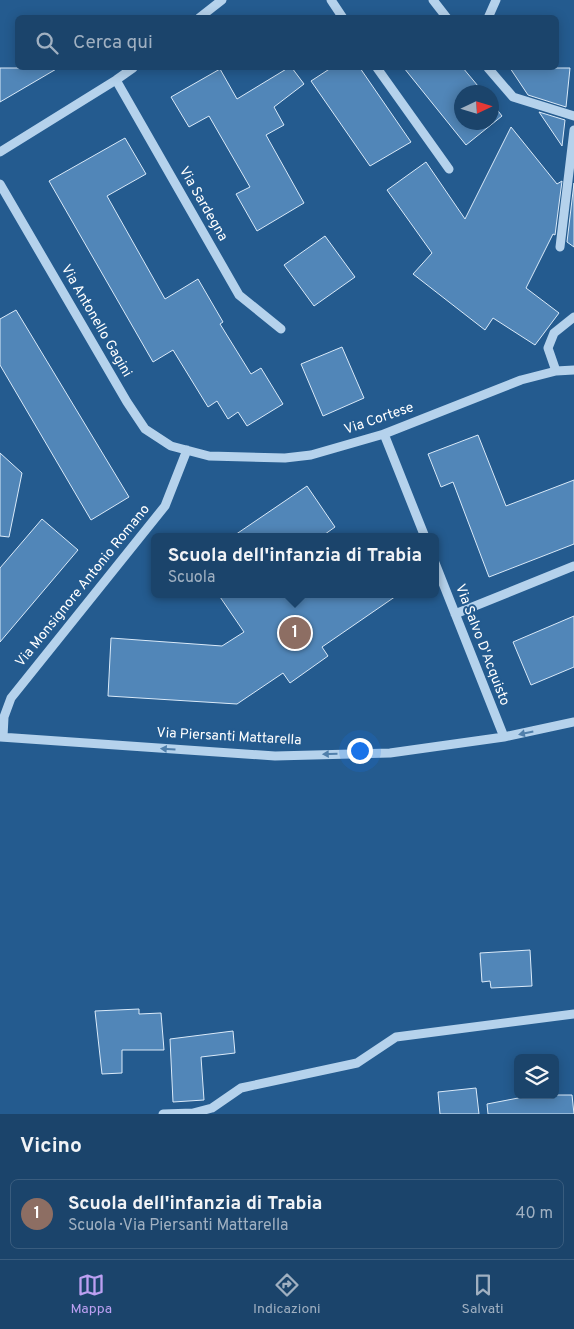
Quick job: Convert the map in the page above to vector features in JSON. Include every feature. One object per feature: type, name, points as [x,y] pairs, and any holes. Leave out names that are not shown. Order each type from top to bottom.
[{"type":"street","points":[[203,15],[222,0]]},
{"type":"street","points":[[331,0],[341,15]]},
{"type":"street","points":[[433,0],[445,15]]},
{"type":"street","points":[[489,15],[496,0]]},
{"type":"street","points":[[0,152],[130,70]]},
{"type":"street","points":[[378,70],[449,169]]},
{"type":"street","points":[[490,70],[513,97],[574,116]]},
{"type":"street","name":"Via Sardegna","points":[[116,80],[239,295],[281,329]]},
{"type":"street","points":[[560,247],[574,130]]},
{"type":"street","name":"Via Antonello Gagini","points":[[0,184],[127,402],[145,429],[171,446],[187,450]]},
{"type":"street","points":[[556,371],[548,348],[554,333],[574,317]]},
{"type":"street","name":"Via Cortese","points":[[187,450],[209,456],[285,458],[311,455],[384,434],[521,380],[556,371],[574,370]]},
{"type":"street","points":[[384,434],[423,533]]},
{"type":"street","name":"Via Monsignore Antonio Romano","points":[[1,737],[4,717],[12,698],[165,506],[187,450]]},
{"type":"street","points":[[455,614],[574,566]]},
{"type":"street","name":"Via Salvo D'Acquisto","points":[[439,573],[504,737]]},
{"type":"street","name":"Via Piersanti Mattarella","points":[[1,737],[275,756],[390,752],[504,737],[574,722]]},
{"type":"street","points":[[163,1114],[193,1113],[212,1108],[241,1088],[357,1063],[396,1037],[574,1014]]},
{"type":"building","points":[[0,68],[55,70],[0,102]]},
{"type":"building","points":[[559,68],[570,68],[566,107],[528,95],[511,70],[559,70]]},
{"type":"building","points":[[221,70],[237,99],[285,70],[294,70],[304,84],[274,107],[284,125],[266,135],[304,203],[257,231],[236,194],[250,187],[209,116],[189,127],[171,97]]},
{"type":"building","points":[[328,70],[361,70],[411,142],[370,166],[311,81]]},
{"type":"building","points":[[406,70],[465,70],[477,85],[454,85],[454,130],[485,130],[466,145]]},
{"type":"building","points":[[539,112],[565,120],[562,146]]},
{"type":"building","points":[[511,127],[557,184],[562,181],[555,235],[553,234],[526,288],[559,313],[535,345],[493,318],[485,330],[413,274],[432,253],[387,190],[426,162],[465,219]]},
{"type":"building","points":[[125,138],[146,174],[107,196],[165,299],[198,279],[223,322],[220,324],[251,374],[261,368],[283,404],[247,426],[238,412],[228,419],[217,401],[208,407],[173,350],[153,362],[49,181]]},
{"type":"building","points":[[574,183],[574,247],[567,242]]},
{"type":"building","points":[[325,236],[355,277],[314,306],[284,265]]},
{"type":"building","points":[[16,310],[129,497],[91,520],[0,365],[0,319]]},
{"type":"building","points":[[342,347],[364,398],[323,416],[301,364]]},
{"type":"building","points":[[478,435],[506,506],[574,480],[574,544],[489,577],[453,482],[441,487],[428,454]]},
{"type":"building","points":[[0,453],[22,473],[9,537],[0,536]]},
{"type":"building","points":[[307,486],[335,527],[327,533],[238,533]]},
{"type":"building","points":[[42,519],[78,550],[0,642],[0,568]]},
{"type":"building","points":[[221,598],[393,598],[322,647],[328,656],[290,683],[283,673],[237,704],[108,696],[111,638],[222,646],[244,632]]},
{"type":"building","points":[[574,616],[574,667],[531,685],[513,642]]},
{"type":"building","points":[[530,950],[532,986],[491,988],[490,981],[482,982],[480,953]]},
{"type":"building","points":[[139,1009],[139,1014],[161,1013],[164,1050],[122,1050],[122,1073],[102,1074],[95,1011]]},
{"type":"building","points":[[233,1031],[235,1053],[201,1057],[204,1100],[173,1102],[170,1039]]},
{"type":"building","points":[[476,1088],[479,1114],[440,1114],[438,1092]]},
{"type":"building","points":[[559,1095],[572,1095],[574,1114],[488,1114],[487,1104],[514,1099],[559,1099]]},
{"type":"place","name":"Scuola dell'infanzia di Trabia","points":[[295,633]]}]
